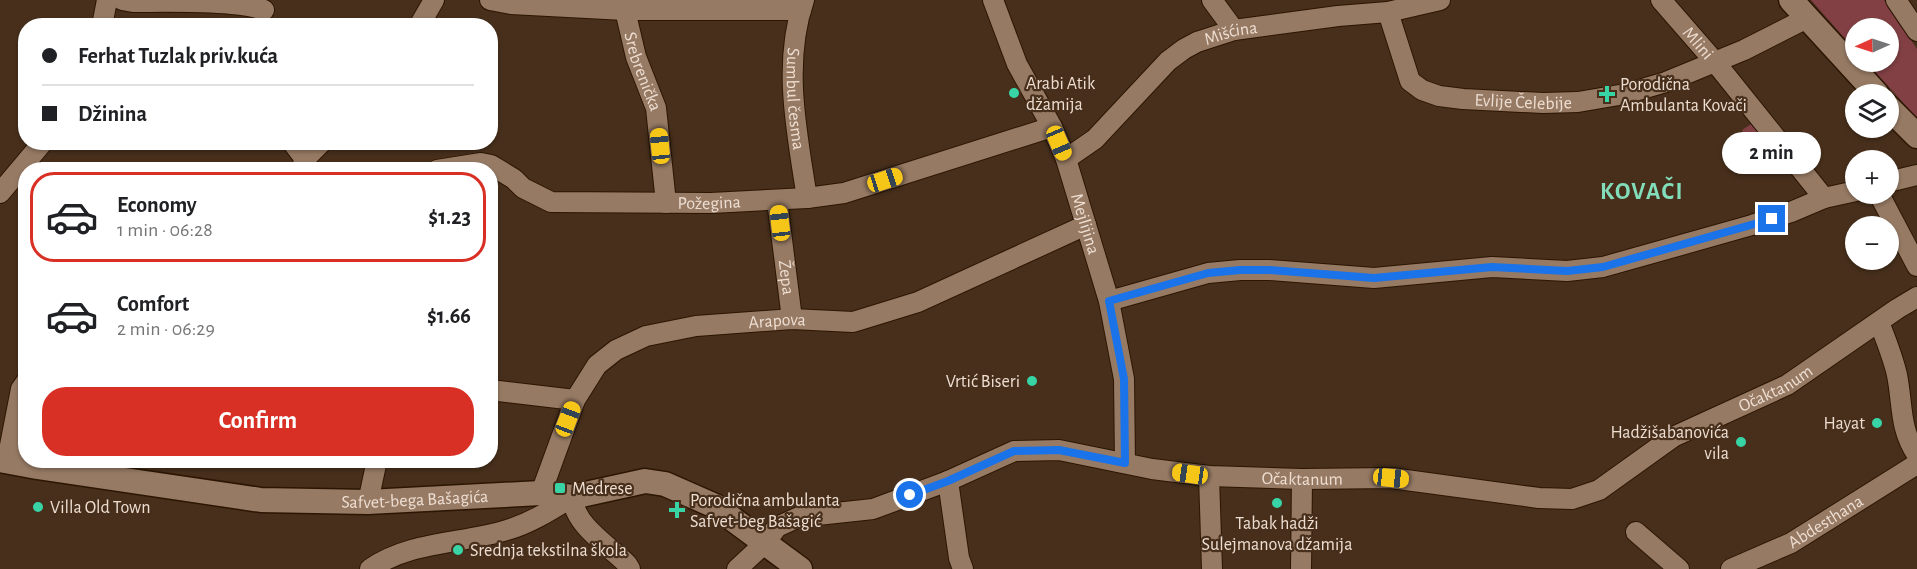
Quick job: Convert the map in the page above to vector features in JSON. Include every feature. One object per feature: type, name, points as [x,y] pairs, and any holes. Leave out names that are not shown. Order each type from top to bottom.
[{"type":"street","points":[[104,18],[107,0]]},
{"type":"street","points":[[122,0],[134,2],[244,2],[264,9]]},
{"type":"street","points":[[424,18],[434,0]]},
{"type":"street","points":[[489,0],[512,4],[625,10],[802,5]]},
{"type":"street","name":"Mejlijina","points":[[993,0],[1017,64],[1052,127],[1066,159],[1109,301],[1124,379],[1125,463]]},
{"type":"street","points":[[1212,0],[1234,30]]},
{"type":"street","name":"Mišćina","points":[[1066,159],[1095,140],[1168,61],[1197,42],[1234,30],[1338,16],[1388,12],[1440,0]]},
{"type":"street","name":"Mlini","points":[[1661,0],[1715,62],[1824,198]]},
{"type":"street","points":[[1896,0],[1917,31]]},
{"type":"street","name":"Sumbul česma","points":[[802,5],[793,58],[793,100],[807,198]]},
{"type":"street","points":[[1799,9],[1868,84]]},
{"type":"street","name":"Evlije Čelebije","points":[[1388,12],[1410,81],[1422,90],[1439,96],[1543,103],[1578,102],[1625,94],[1656,85],[1754,45],[1799,9]]},
{"type":"street","name":"Srebrenička","points":[[625,10],[636,57],[656,108],[666,204]]},
{"type":"street","points":[[1899,117],[1917,136]]},
{"type":"street","name":"Požegina","points":[[498,169],[514,178],[523,188],[550,202],[666,204],[807,198],[844,193],[1052,127]]},
{"type":"street","points":[[26,162],[36,150]]},
{"type":"street","points":[[305,162],[315,150]]},
{"type":"street","points":[[0,193],[18,172]]},
{"type":"street","points":[[1899,180],[1917,175]]},
{"type":"street","points":[[1109,301],[1208,273],[1229,271],[1269,270],[1374,278],[1492,267],[1567,271],[1603,267],[1752,225],[1824,198],[1845,193]]},
{"type":"street","name":"Žepa","points":[[777,200],[792,319]]},
{"type":"street","points":[[1884,204],[1917,267]]},
{"type":"street","name":"Arapova","points":[[541,493],[576,400],[597,365],[616,350],[646,336],[696,326],[792,319],[853,322],[907,305],[1086,225]]},
{"type":"street","name":"Očaktanum","points":[[737,569],[765,543],[777,527],[799,517],[873,509],[948,481],[1014,451],[1059,450],[1152,469],[1209,476],[1302,479],[1391,478],[1539,498],[1572,499],[1599,490],[1673,436],[1787,385],[1917,297]]},
{"type":"street","points":[[1879,322],[1910,416],[1910,444],[1917,455]]},
{"type":"street","points":[[498,391],[576,400]]},
{"type":"street","name":"Safvet-bega Bašagića","points":[[18,401],[3,460],[18,463]]},
{"type":"street","name":"Abdesthana","points":[[1731,569],[1791,543],[1917,464]]},
{"type":"street","name":"Safvet-bega Bašagića","points":[[44,468],[261,500],[368,502],[541,493],[572,497],[645,481],[665,484],[715,506],[800,569]]},
{"type":"street","points":[[368,502],[375,468]]},
{"type":"street","points":[[1209,476],[1212,569]]},
{"type":"street","points":[[1301,569],[1302,479]]},
{"type":"street","points":[[948,481],[959,558],[963,569]]},
{"type":"street","points":[[370,569],[381,561],[406,552],[438,543],[505,531],[530,522],[572,497],[573,507],[579,518],[630,569]]},
{"type":"street","points":[[1636,532],[1679,569]]},
{"type":"shaded area","points":[[1811,0],[1884,0],[1896,18],[1845,18],[1845,39]]},
{"type":"shaded area","points":[[1899,22],[1917,49],[1917,118],[1899,98],[1899,84],[1886,84],[1875,72],[1899,72]]},
{"type":"shaded area","points":[[1759,119],[1789,158],[1767,172],[1742,130]]},
{"type":"place","name":"Arabi Atik džamija","points":[[1014,93]]},
{"type":"place","name":"Porodična Ambulanta Kovači","points":[[1607,94]]},
{"type":"place","name":"Vrtić Biseri","points":[[1032,381]]},
{"type":"place","name":"Hayat","points":[[1877,423]]},
{"type":"place","name":"Hadžišabanovića vila","points":[[1741,442]]},
{"type":"place","name":"Medrese","points":[[560,488]]},
{"type":"place","name":"Tabak hadži Sulejmanova džamija","points":[[1277,503]]},
{"type":"place","name":"Villa Old Town","points":[[38,507]]},
{"type":"place","name":"Porodična ambulanta Safvet-beg Bašagić","points":[[677,510]]},
{"type":"place","name":"Srednja tekstilna škola","points":[[458,550]]},
{"type":"district","name":"KOVAČI","points":[[1642,191]]},
{"type":"route","points":[[910,495],[948,481],[1014,451],[1059,450],[1125,463],[1124,379],[1109,301],[1208,273],[1240,270],[1374,278],[1492,267],[1567,271],[1603,267],[1772,219]]}]
